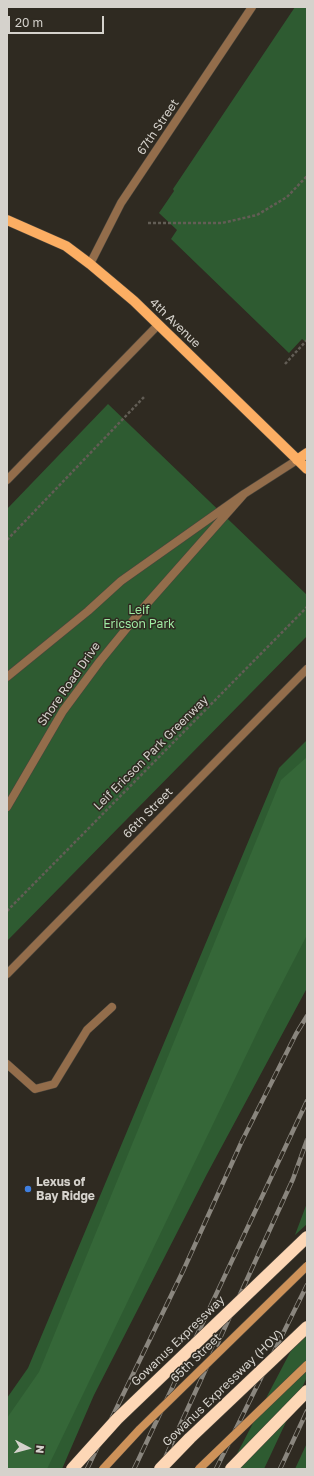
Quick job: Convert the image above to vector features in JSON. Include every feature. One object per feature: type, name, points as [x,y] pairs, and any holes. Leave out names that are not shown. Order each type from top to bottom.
[{"type":"highway","name":"Gowanus Expressway","points":[[72,1469],[118,1419],[307,1237]]},
{"type":"highway","name":"Gowanus Expressway (HOV)","points":[[160,1469],[190,1438],[307,1327]]},
{"type":"highway","points":[[231,1469],[307,1391]]},
{"type":"highway","points":[[64,1469],[118,1419]]},
{"type":"main road","name":"4th Avenue","points":[[7,220],[66,246],[90,264],[134,301],[307,469]]},
{"type":"main road","name":"Shore Road Drive","points":[[297,460],[307,453]]},
{"type":"main road","name":"65th Street","points":[[103,1469],[140,1429],[307,1266]]},
{"type":"main road","points":[[199,1469],[307,1365]]},
{"type":"street","name":"67th Street","points":[[90,264],[121,203],[252,7]]},
{"type":"street","points":[[7,480],[158,324]]},
{"type":"street","name":"Shore Road Drive","points":[[7,678],[121,581],[244,494],[297,460]]},
{"type":"street","name":"Shore Road Drive","points":[[7,807],[63,711],[100,660],[144,607],[244,494]]},
{"type":"street","name":"66th Street","points":[[7,974],[307,669]]},
{"type":"street","points":[[7,1064],[35,1089],[54,1084],[87,1030],[112,1007]]},
{"type":"path","points":[[148,223],[222,223],[258,215],[287,197],[307,176]]},
{"type":"path","points":[[285,364],[307,340]]},
{"type":"path","points":[[7,540],[144,397]]},
{"type":"path","name":"Leif Ericson Park Greenway","points":[[7,911],[307,607]]},
{"type":"green space","points":[[295,7],[307,7],[307,343],[302,339],[289,353],[171,239],[177,230],[159,213],[174,191],[173,189]]},
{"type":"green space","name":"Leif Ericson Park","points":[[108,404],[307,595],[307,636],[7,941],[7,509]]},
{"type":"green space","points":[[307,740],[307,988],[207,1174],[94,1395],[62,1469],[7,1469],[7,1398],[28,1368],[279,768]]},
{"type":"green space","points":[[307,757],[307,935],[266,1014],[47,1469],[7,1469],[7,1418],[39,1372],[281,780]]},
{"type":"green space","points":[[307,1203],[307,1224],[295,1235]]},
{"type":"green space","points":[[307,1320],[307,1377],[264,1469],[229,1469]]},
{"type":"green space","points":[[307,1443],[307,1469],[295,1469]]},
{"type":"railway","points":[[87,1469],[183,1271],[242,1141],[296,1034],[307,1016]]},
{"type":"railway","points":[[134,1469],[307,1101]]},
{"type":"railway","points":[[160,1469],[293,1179],[307,1140]]},
{"type":"railway","points":[[216,1469],[307,1285]]},
{"type":"railway","points":[[280,1469],[307,1411]]},
{"type":"place","name":"Lexus of Bay Ridge","points":[[28,1189]]}]
